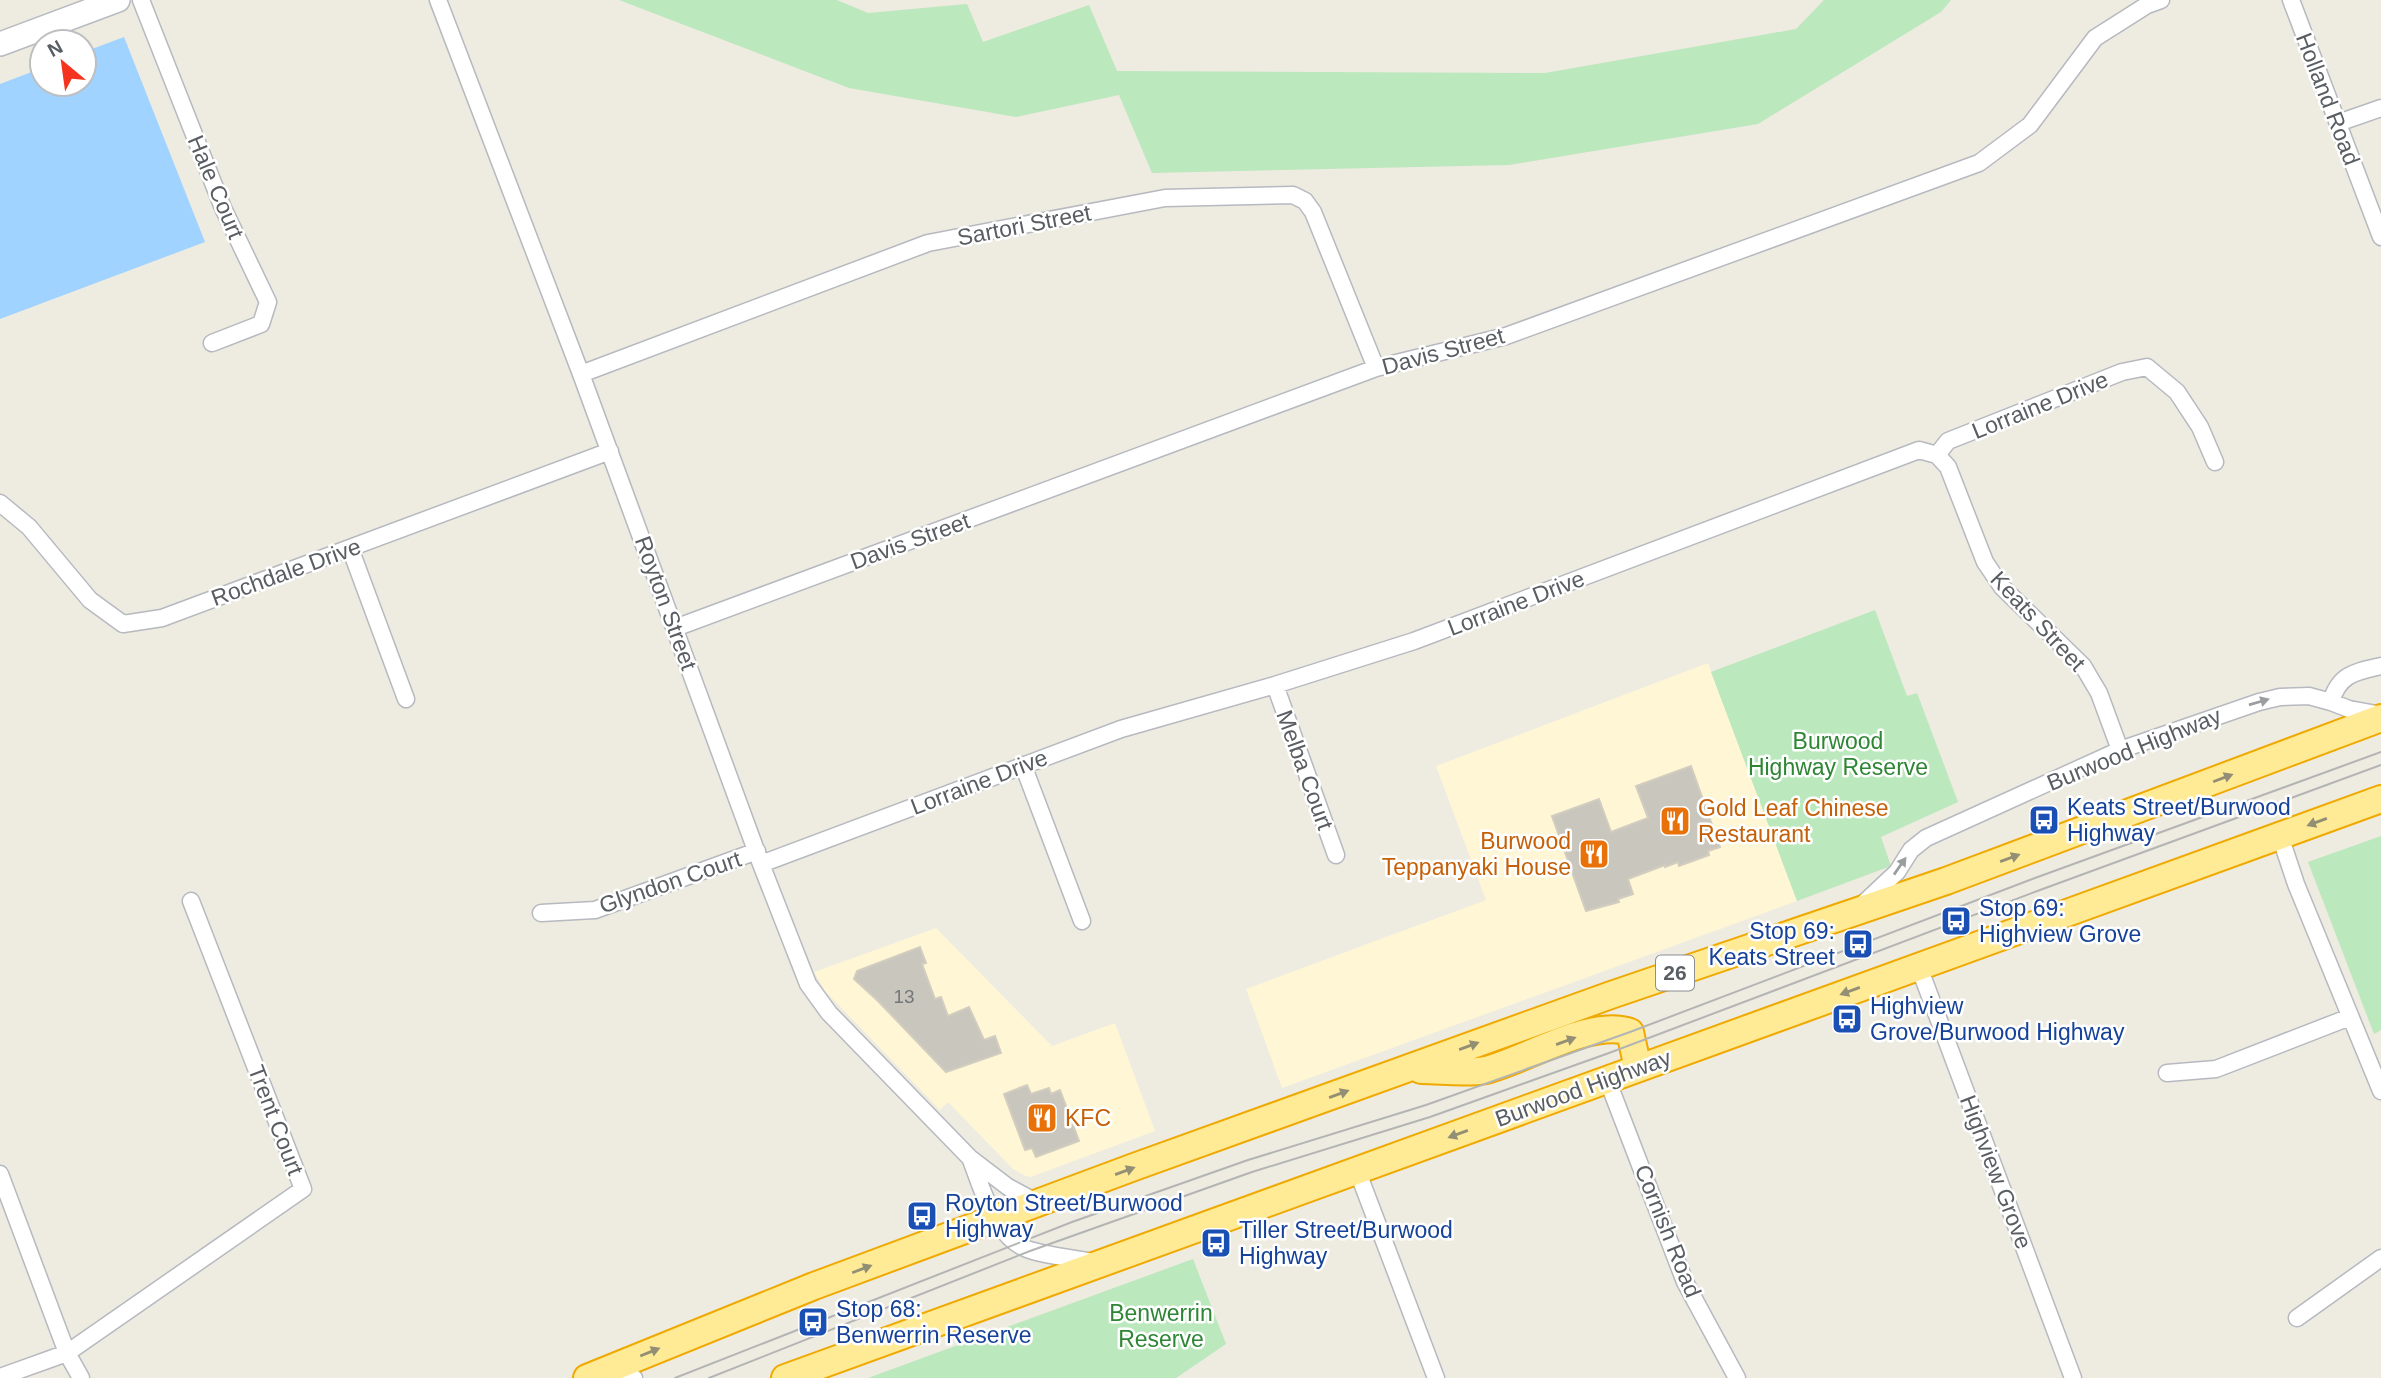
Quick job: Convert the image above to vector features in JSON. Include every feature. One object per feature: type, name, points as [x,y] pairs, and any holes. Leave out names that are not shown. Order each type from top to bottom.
[{"type":"highway","name":"Burwood Highway","points":[[592,1376],[814,1286],[993,1219],[1611,995],[1852,914],[2052,842],[2381,717]]},
{"type":"highway","name":"Burwood Highway","points":[[785,1378],[2381,799]]},
{"type":"highway","points":[[1405,1070],[1484,1070],[1586,1033],[1612,1027],[1630,1032],[1638,1068]]},
{"type":"main road","points":[[0,44],[118,0]]},
{"type":"street","name":"Hale Court","points":[[141,0],[223,208],[268,302],[261,324],[212,343]]},
{"type":"street","name":"Royton Street","points":[[438,0],[582,373],[800,967],[817,998],[970,1158],[1008,1186],[1038,1203]]},
{"type":"street","name":"Davis Street","points":[[676,628],[1376,369],[1506,336],[1979,163],[2030,125],[2095,38],[2147,5],[2161,0]]},
{"type":"street","name":"Holland Road","points":[[2291,0],[2381,237]]},
{"type":"street","points":[[2338,123],[2381,108]]},
{"type":"street","name":"Sartori Street","points":[[582,373],[928,243],[1165,198],[1293,195],[1305,201],[1313,212],[1376,369]]},
{"type":"street","name":"Lorraine Drive","points":[[759,858],[1121,729],[1275,685],[1414,641],[1919,450],[1937,456],[1948,441],[2122,372],[2147,367],[2177,392],[2200,427],[2215,462]]},
{"type":"street","name":"Rochdale Drive","points":[[0,503],[29,527],[90,600],[123,624],[162,618],[610,451]]},
{"type":"street","name":"Keats Street","points":[[1937,456],[1948,467],[1985,562],[1993,575],[2082,666],[2099,692],[2120,750]]},
{"type":"street","points":[[350,548],[406,699]]},
{"type":"street","points":[[2331,702],[2336,686],[2345,677],[2381,666]]},
{"type":"street","name":"Melba Court","points":[[1275,685],[1336,855]]},
{"type":"street","name":"Burwood Highway","points":[[1852,914],[1886,884],[1921,841],[2120,750],[2272,698],[2300,695],[2381,717]]},
{"type":"street","points":[[1023,765],[1082,921]]},
{"type":"street","points":[[2280,836],[2296,884],[2381,1091]]},
{"type":"street","name":"Glyndon Court","points":[[541,913],[595,910],[759,858]]},
{"type":"street","name":"Trent Court","points":[[67,1353],[303,1189],[191,901]]},
{"type":"street","name":"Highview Grove","points":[[1919,967],[2073,1378]]},
{"type":"street","points":[[2167,1073],[2216,1069],[2350,1017]]},
{"type":"street","name":"Cornish Road","points":[[1607,1079],[1685,1282],[1737,1378]]},
{"type":"street","name":"Royton Street","points":[[970,1158],[993,1219],[1016,1243],[1030,1251],[1097,1263]]},
{"type":"street","points":[[1357,1170],[1436,1378]]},
{"type":"street","points":[[0,1174],[67,1353],[80,1378]]},
{"type":"street","points":[[2297,1318],[2381,1258]]},
{"type":"street","points":[[0,1377],[67,1353]]},
{"type":"street","points":[[592,1376],[634,1378]]},
{"type":"shaded area","points":[[1708,663],[1797,901],[1282,1088],[1246,989],[1486,900],[1436,766]]},
{"type":"shaded area","points":[[936,928],[1052,1046],[1115,1023],[1155,1131],[1031,1177],[1013,1169],[948,1102],[940,1110],[825,991],[814,972]]},
{"type":"green space","points":[[619,0],[837,0],[868,13],[967,4],[983,42],[1089,5],[1117,71],[1545,73],[1796,29],[1824,0],[1951,0],[1941,12],[1758,124],[1509,165],[1152,173],[1119,95],[1016,117],[849,88]]},
{"type":"green space","name":"Burwood Highway Reserve","points":[[1875,610],[1907,696],[1917,693],[1958,802],[1881,837],[1891,866],[1797,901],[1711,672]]},
{"type":"green space","points":[[2381,836],[2381,1030],[2374,1034],[2308,862]]},
{"type":"green space","name":"Benwerrin Reserve","points":[[1193,1259],[1226,1344],[1176,1378],[868,1378]]},
{"type":"water","points":[[124,37],[205,242],[0,319],[0,84],[28,73],[28,98],[98,98],[98,47]]},
{"type":"building","points":[[1691,766],[1720,847],[1708,851],[1709,855],[1679,866],[1678,862],[1665,865],[1628,879],[1633,894],[1618,899],[1619,902],[1586,911],[1552,816],[1599,799],[1611,832],[1648,818],[1636,786]]},
{"type":"building","points":[[920,947],[926,963],[922,964],[935,999],[941,997],[948,1016],[969,1007],[984,1040],[995,1036],[1001,1053],[946,1072],[854,979],[857,971]]},
{"type":"building","name":"KFC","points":[[1027,1085],[1031,1094],[1049,1088],[1051,1094],[1060,1090],[1079,1141],[1036,1157],[1032,1148],[1025,1150],[1004,1094]]},
{"type":"tram line","points":[[675,1378],[1072,1222],[1248,1160],[1426,1105],[1630,1032],[2035,878],[2381,752]]},
{"type":"tram line","points":[[709,1378],[1030,1251],[1252,1172],[1430,1117],[1609,1053],[2381,765]]},
{"type":"place","name":"Keats Street/Burwood Highway","points":[[2044,820]]},
{"type":"place","name":"Gold Leaf Chinese Restaurant","points":[[1675,821]]},
{"type":"place","name":"Burwood Teppanyaki House","points":[[1594,854]]},
{"type":"place","name":"Stop 69: Highview Grove","points":[[1956,921]]},
{"type":"place","name":"Stop 69: Keats Street","points":[[1858,944]]},
{"type":"place","name":"Highview Grove/Burwood Highway","points":[[1847,1019]]},
{"type":"place","name":"KFC","points":[[1042,1118]]},
{"type":"place","name":"Royton Street/Burwood Highway","points":[[922,1216]]},
{"type":"place","name":"Tiller Street/Burwood Highway","points":[[1216,1243]]},
{"type":"place","name":"Stop 68: Benwerrin Reserve","points":[[813,1322]]}]
